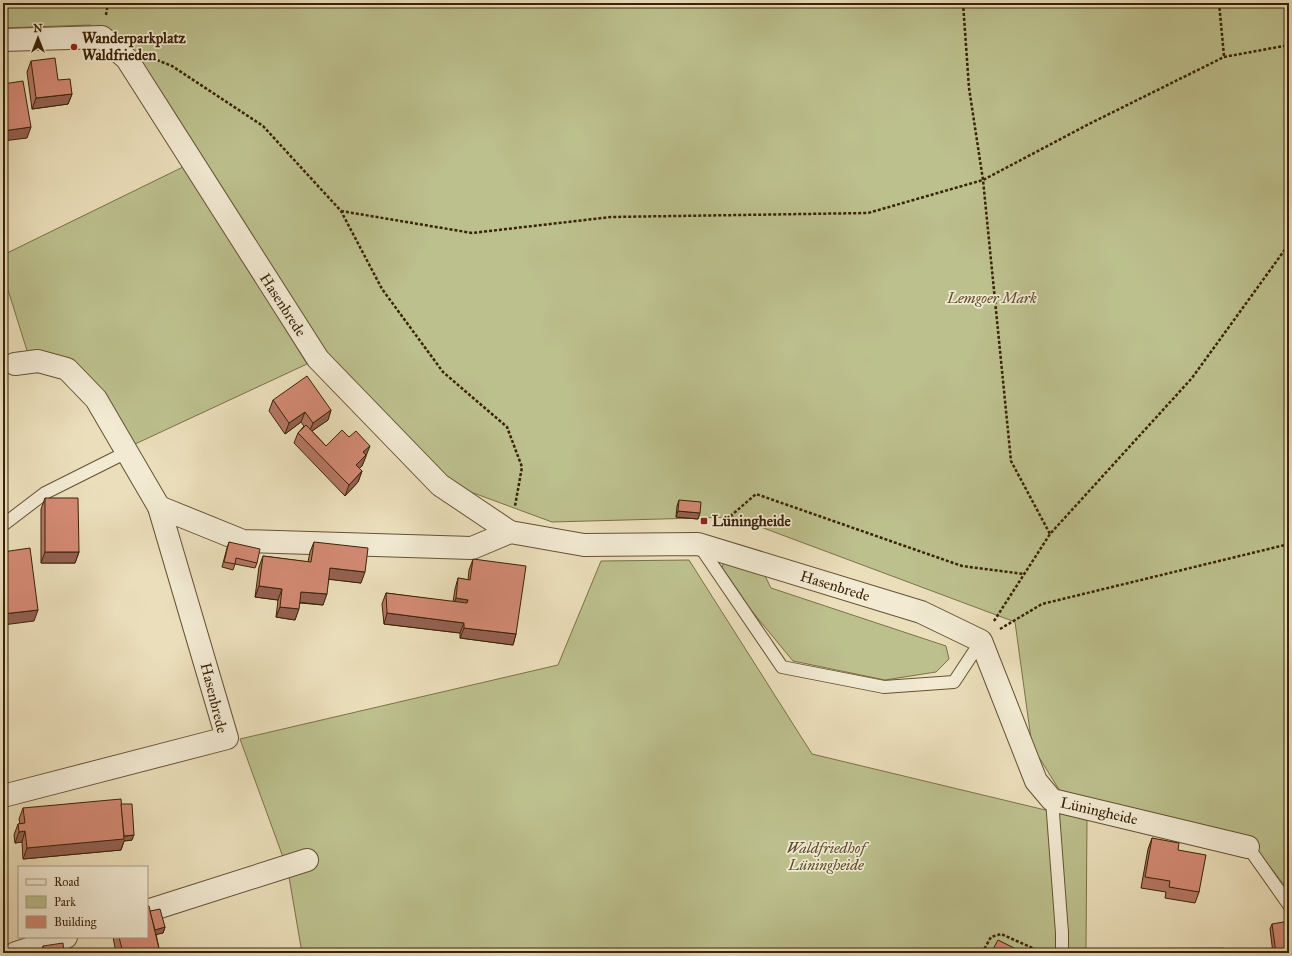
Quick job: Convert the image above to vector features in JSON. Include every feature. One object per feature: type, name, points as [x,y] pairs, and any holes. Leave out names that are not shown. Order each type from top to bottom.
[{"type":"street","name":"Hasenbrede","points":[[3,40],[102,37],[127,59],[318,359],[440,485],[510,532],[584,545],[698,544],[921,612],[981,640]]},
{"type":"street","name":"Hasenbrede","points":[[3,796],[227,738],[159,507],[96,398],[67,369],[38,361],[9,366]]},
{"type":"street","points":[[159,507],[243,541],[472,548],[510,532]]},
{"type":"street","points":[[981,640],[1036,781],[1052,800]]},
{"type":"street","name":"Lüningheide","points":[[1052,800],[1248,847]]},
{"type":"street","points":[[148,911],[307,860]]},
{"type":"street","points":[[16,953],[63,938]]},
{"type":"lane","points":[[3,525],[45,493],[127,452]]},
{"type":"lane","points":[[698,544],[782,667],[884,687],[954,682],[981,640]]},
{"type":"lane","name":"Lüningheide","points":[[1052,800],[1062,932],[1062,953]]},
{"type":"lane","points":[[1248,847],[1289,905]]},
{"type":"path","points":[[963,3],[969,88],[983,180],[1011,461],[1050,534]]},
{"type":"path","points":[[1219,3],[1224,56]]},
{"type":"path","points":[[341,211],[472,233],[610,217],[868,213],[983,180],[1089,124],[1224,56],[1289,45]]},
{"type":"path","points":[[151,58],[172,66],[263,126],[341,211],[382,289],[443,372],[507,428],[522,467],[510,532]]},
{"type":"path","points":[[981,640],[1050,534],[1192,378],[1289,244]]},
{"type":"path","points":[[698,544],[756,494],[962,566],[1024,574]]},
{"type":"path","points":[[981,640],[1042,604],[1289,544]]},
{"type":"path","points":[[982,953],[991,937],[1001,934],[1044,953]]},
{"type":"green space","name":"Lemgoer Mark","points":[[3,3],[1289,3],[1289,891],[1249,840],[1063,796],[1032,746],[1015,622],[734,517],[552,522],[449,484],[325,352],[201,160],[131,46],[90,25],[3,28]]},
{"type":"green space","points":[[185,166],[307,364],[133,445],[103,393],[29,357],[3,274],[3,255]]},
{"type":"green space","name":"Waldfriedhof Lüningheide","points":[[689,560],[812,754],[1087,820],[1086,949],[1224,948],[1224,953],[302,953],[288,871],[240,739],[558,665],[601,561]]},
{"type":"green space","points":[[724,560],[763,572],[771,588],[946,646],[949,659],[936,672],[885,680],[793,661],[727,581],[722,569]]},
{"type":"building","points":[[55,58],[58,80],[70,79],[72,94],[36,98],[31,61]]},
{"type":"building","points":[[23,81],[31,127],[3,131],[3,84]]},
{"type":"building","points":[[3,334],[6,344],[3,345]]},
{"type":"building","points":[[307,376],[331,410],[313,423],[305,412],[289,423],[273,400]]},
{"type":"building","points":[[306,425],[326,446],[342,430],[349,437],[356,431],[370,446],[363,452],[366,455],[356,465],[362,471],[349,485],[298,433]]},
{"type":"building","points":[[45,498],[78,498],[79,552],[45,552]]},
{"type":"building","points":[[679,500],[701,502],[700,513],[678,511]]},
{"type":"building","points":[[229,542],[260,549],[257,563],[236,558],[235,564],[224,562]]},
{"type":"building","points":[[314,542],[368,548],[365,572],[330,568],[327,594],[301,592],[299,609],[280,607],[282,589],[259,586],[263,556],[311,562]]},
{"type":"building","points":[[30,548],[38,610],[3,614],[3,552]]},
{"type":"building","points":[[473,559],[526,566],[516,634],[464,628],[464,623],[387,613],[386,593],[467,603],[468,600],[456,598],[458,578],[470,580]]},
{"type":"building","points":[[121,799],[124,839],[27,848],[25,831],[19,832],[18,824],[25,823],[23,808]]},
{"type":"building","points":[[121,804],[132,804],[134,835],[124,836]]},
{"type":"building","points":[[1152,838],[1179,843],[1178,850],[1206,855],[1199,892],[1169,887],[1170,881],[1145,877]]},
{"type":"building","points":[[149,906],[160,953],[123,953],[119,938],[148,938]]},
{"type":"building","points":[[160,909],[165,927],[155,930],[150,911]]},
{"type":"building","points":[[1289,921],[1289,953],[1276,953],[1272,924]]},
{"type":"building","points":[[998,940],[1024,953],[991,953]]},
{"type":"building","points":[[63,943],[64,953],[43,953],[43,946]]},
{"type":"place","name":"Wanderparkplatz Waldfrieden","points":[[74,47]]},
{"type":"place","name":"Lüningheide","points":[[704,521]]}]
